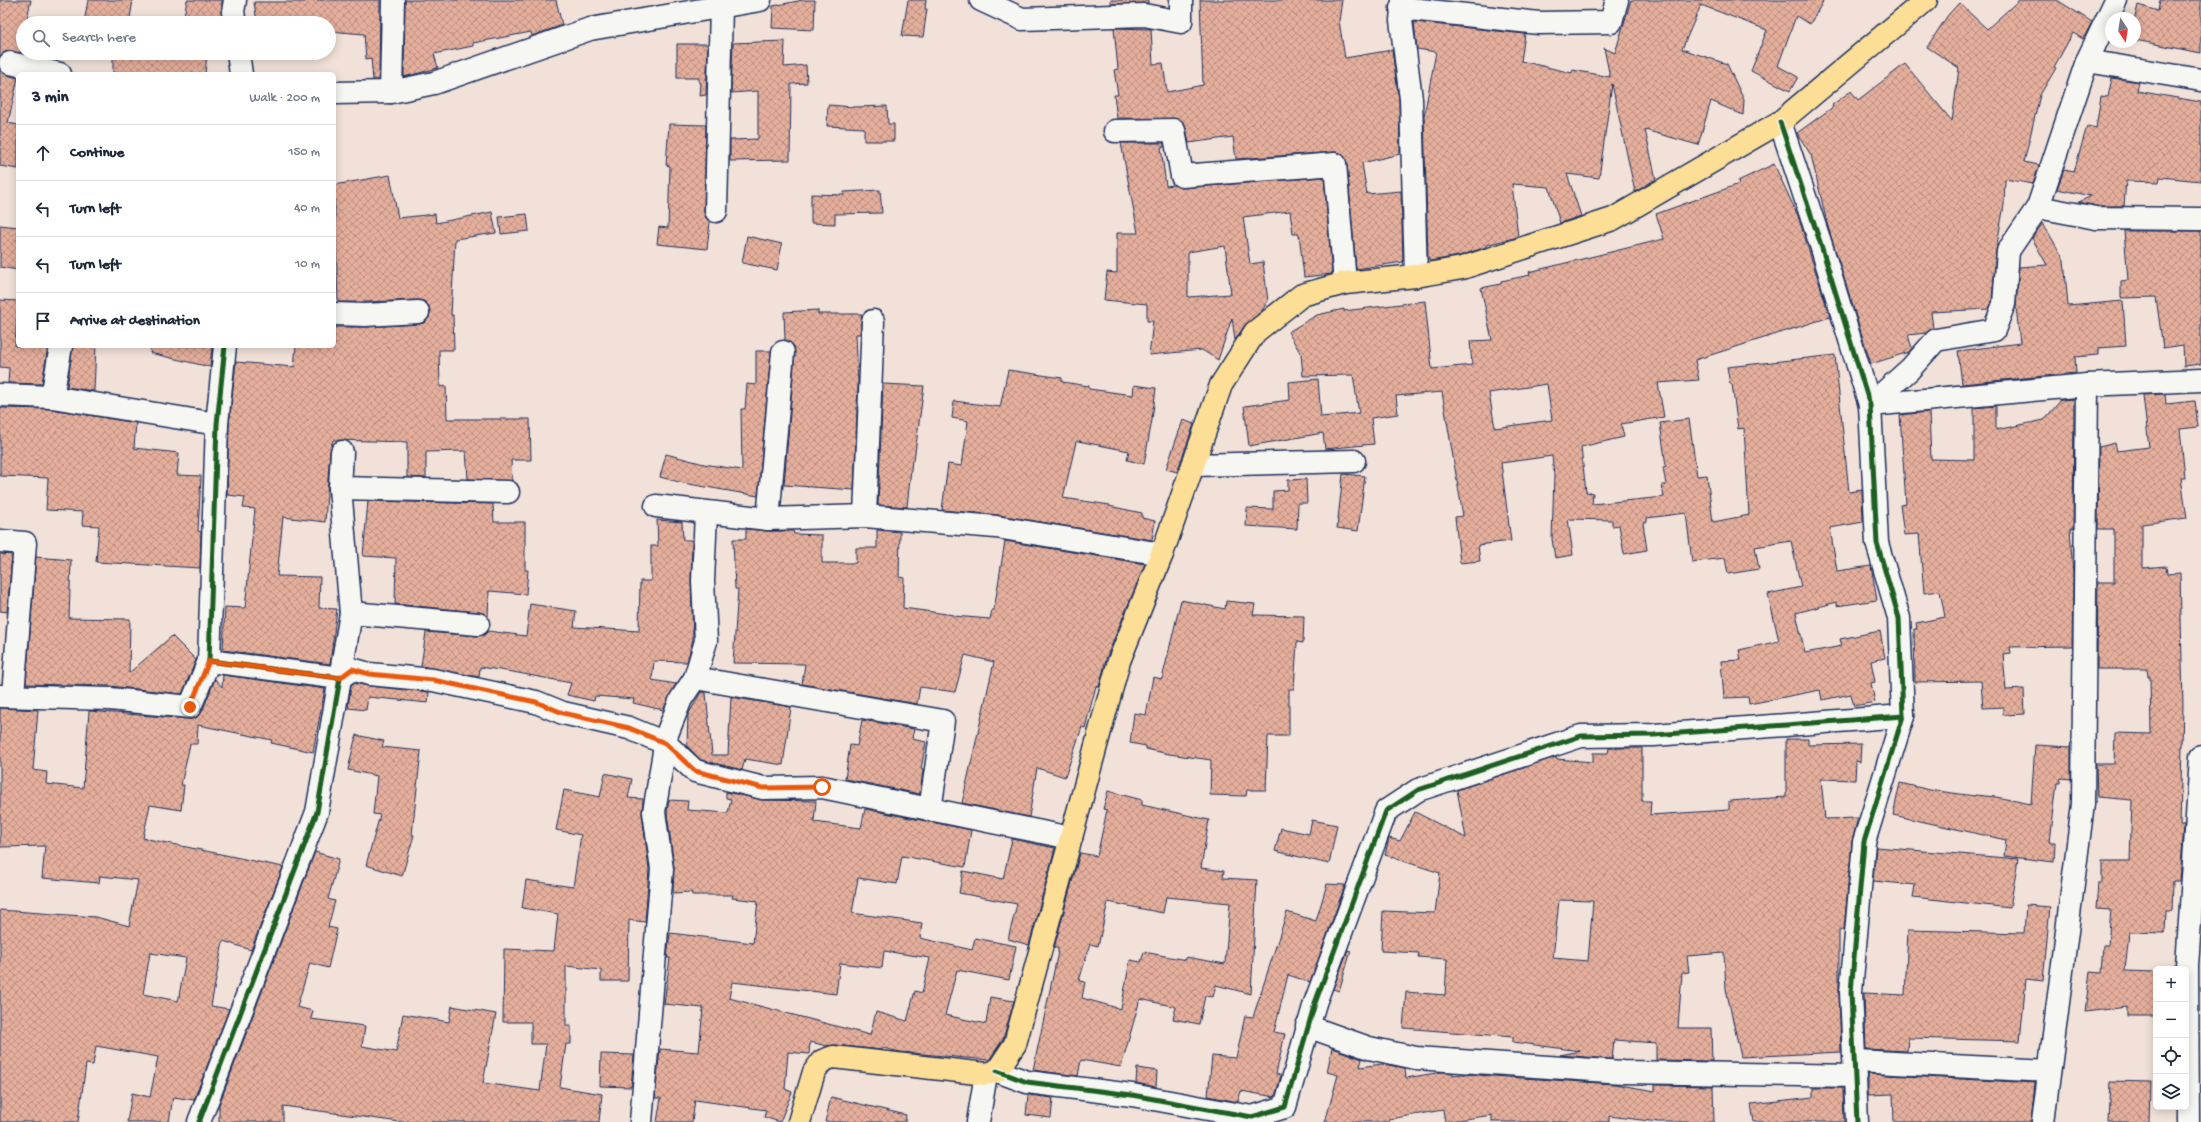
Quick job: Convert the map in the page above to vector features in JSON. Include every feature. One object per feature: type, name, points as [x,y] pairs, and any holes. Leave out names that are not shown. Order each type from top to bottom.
[{"type":"main road","points":[[798,1122],[814,1072],[822,1061],[833,1056],[991,1072],[1015,1044],[1119,661],[1162,554],[1221,385],[1255,332],[1302,295],[1345,283],[1416,276],[1462,268],[1613,219],[1780,122],[1926,0]]},
{"type":"street","points":[[234,16],[235,0]]},
{"type":"street","points":[[391,92],[394,0]]},
{"type":"street","points":[[336,93],[391,92],[434,83],[590,29],[760,0]]},
{"type":"street","points":[[981,0],[1022,19],[1144,15],[1181,22],[1181,0]]},
{"type":"street","points":[[1416,276],[1411,98],[1401,20],[1402,4],[1539,23],[1611,22],[1617,0]]},
{"type":"street","points":[[1870,405],[1910,369],[1936,340],[1994,330],[2004,304],[2008,251],[2038,207],[2087,61],[2116,0]]},
{"type":"street","points":[[716,211],[721,6]]},
{"type":"street","points":[[239,60],[241,72]]},
{"type":"street","points":[[2087,61],[2201,80]]},
{"type":"street","points":[[10,63],[51,72]]},
{"type":"street","points":[[1780,122],[1821,245],[1870,405],[1877,543],[1899,618],[1902,716],[1864,842],[1851,992],[1858,1122]]},
{"type":"street","points":[[1115,131],[1174,130],[1182,176],[1335,164],[1345,283]]},
{"type":"street","points":[[2038,207],[2096,218],[2201,219]]},
{"type":"street","points":[[336,314],[365,315],[418,312]]},
{"type":"street","points":[[865,516],[873,321]]},
{"type":"street","points":[[52,397],[61,348]]},
{"type":"street","points":[[0,542],[25,543],[6,696],[110,699],[190,707],[209,661],[217,424],[225,348]]},
{"type":"street","points":[[768,519],[783,352]]},
{"type":"street","points":[[1870,405],[2087,385],[2201,380]]},
{"type":"street","points":[[2043,1122],[2083,804],[2087,385]]},
{"type":"street","points":[[0,395],[52,397],[217,424]]},
{"type":"street","points":[[199,1122],[317,812],[351,613],[340,488],[342,452]]},
{"type":"street","points":[[1193,465],[1354,461]]},
{"type":"street","points":[[340,488],[508,492]]},
{"type":"street","points":[[656,506],[768,519],[865,516],[996,527],[1162,554]]},
{"type":"street","points":[[641,1122],[662,869],[654,812],[665,743],[681,699],[695,678],[706,641],[703,581],[706,513]]},
{"type":"street","points":[[351,613],[478,624]]},
{"type":"street","points":[[209,661],[340,678],[352,669],[369,674],[433,680],[536,702],[563,713],[629,728],[665,743],[695,771],[763,788],[822,787],[1071,838]]},
{"type":"street","points":[[695,678],[943,721],[930,810]]},
{"type":"street","points":[[978,1122],[991,1072],[1027,1082],[1132,1095],[1253,1120],[1285,1107],[1307,1026],[1386,811],[1418,790],[1581,736],[1654,735],[1902,716]]},
{"type":"street","points":[[2188,1122],[2187,966],[2201,757]]},
{"type":"street","points":[[1307,1026],[1369,1048],[1416,1058],[1623,1072],[1856,1069],[2049,1071]]},
{"type":"building","points":[[0,0],[31,0],[28,16],[16,16],[16,52],[7,51],[0,56]]},
{"type":"building","points":[[88,0],[133,0],[130,16],[85,16]]},
{"type":"building","points":[[187,0],[222,0],[222,16],[184,16]]},
{"type":"building","points":[[305,0],[380,0],[379,80],[373,80],[371,58],[366,59],[364,34],[336,32],[336,16],[256,16],[254,2],[305,2]]},
{"type":"building","points":[[405,0],[556,0],[562,25],[532,36],[531,32],[473,43],[473,46],[434,54],[438,68],[404,77]]},
{"type":"building","points":[[803,0],[815,0],[814,30],[772,28],[773,6]]},
{"type":"building","points":[[908,0],[926,0],[925,9],[927,9],[923,37],[902,36]]},
{"type":"building","points":[[1111,0],[1148,0],[1148,3],[1111,4]]},
{"type":"building","points":[[1200,0],[1342,0],[1339,21],[1345,58],[1392,50],[1399,100],[1400,154],[1362,163],[1367,194],[1401,191],[1403,262],[1356,269],[1347,163],[1345,157],[1341,153],[1334,152],[1236,159],[1233,137],[1189,143],[1186,128],[1179,119],[1117,118],[1114,95],[1118,95],[1114,70],[1118,69],[1114,28],[1151,29],[1153,64],[1163,63],[1167,92],[1203,85]]},
{"type":"building","points":[[1631,0],[1824,0],[1810,24],[1796,16],[1778,66],[1798,77],[1790,91],[1751,71],[1767,30],[1701,5],[1682,49],[1727,64],[1744,100],[1743,115],[1711,101],[1698,145],[1645,130],[1656,179],[1635,192],[1612,84],[1599,178],[1567,174],[1581,216],[1560,223],[1549,187],[1512,184],[1518,237],[1486,245],[1486,247],[1459,256],[1430,261],[1428,258],[1424,116],[1436,52],[1417,49],[1414,22],[1525,34],[1521,61],[1572,73],[1573,70],[1610,77],[1604,48],[1615,53]]},
{"type":"building","points":[[2019,0],[2057,0],[2092,22],[2083,39],[2073,33],[2054,67],[2056,68],[2040,95],[2024,162],[2039,165],[2033,184],[2005,179],[2004,205],[1996,250],[1992,301],[1989,309],[1931,312],[1933,328],[1926,333],[1908,335],[1912,348],[1909,352],[1871,364],[1828,227],[1811,155],[1797,133],[1833,107],[1832,105],[1851,91],[1858,100],[1905,64],[1952,121],[1959,68],[1927,47],[1948,15],[1959,3],[1987,29]]},
{"type":"building","points":[[2160,0],[2201,0],[2201,53],[2141,41],[2141,12],[2136,12],[2138,5],[2158,11]]},
{"type":"building","points":[[785,41],[784,67],[806,65],[807,83],[791,84],[790,160],[730,161],[730,140],[758,139],[758,91],[731,93],[733,43]]},
{"type":"building","points":[[677,44],[708,44],[706,95],[700,96],[701,83],[699,83],[699,78],[677,78]]},
{"type":"building","points":[[113,60],[206,60],[205,72],[113,72]]},
{"type":"building","points":[[0,70],[7,75],[16,77],[16,87],[8,123],[16,125],[16,169],[0,166]]},
{"type":"building","points":[[2112,78],[2139,82],[2137,91],[2201,102],[2201,181],[2160,177],[2159,182],[2126,181],[2124,206],[2097,206],[2079,202],[2091,196],[2057,189],[2064,170],[2074,172],[2087,126],[2096,128],[2101,96],[2108,97]]},
{"type":"building","points":[[828,105],[854,107],[887,106],[888,124],[894,124],[894,141],[864,141],[864,128],[827,126]]},
{"type":"building","points":[[669,124],[706,125],[704,211],[705,217],[710,222],[707,249],[657,244],[659,227],[668,228],[670,166],[666,165]]},
{"type":"building","points":[[1121,143],[1164,143],[1164,147],[1161,147],[1166,186],[1174,185],[1183,188],[1324,177],[1332,274],[1304,277],[1299,234],[1293,234],[1290,211],[1243,217],[1250,264],[1263,262],[1268,301],[1261,312],[1245,325],[1235,340],[1232,318],[1218,360],[1202,350],[1149,355],[1153,321],[1147,321],[1147,304],[1104,300],[1107,272],[1117,273],[1117,233],[1138,233]],"holes":[[[1225,246],[1231,294],[1188,297],[1188,252]]]},
{"type":"building","points":[[1774,164],[1798,216],[1830,317],[1695,360],[1699,380],[1658,383],[1664,417],[1621,424],[1624,437],[1581,447],[1586,492],[1593,493],[1592,504],[1664,497],[1662,485],[1666,485],[1663,467],[1666,466],[1660,423],[1689,419],[1697,476],[1707,475],[1713,522],[1749,515],[1744,428],[1738,429],[1732,384],[1730,384],[1727,367],[1835,355],[1849,492],[1862,490],[1863,522],[1830,528],[1837,571],[1871,566],[1877,600],[1837,606],[1837,602],[1796,613],[1805,653],[1842,646],[1840,639],[1880,631],[1885,658],[1871,661],[1875,682],[1871,683],[1875,702],[1854,706],[1851,694],[1822,700],[1820,690],[1749,704],[1748,697],[1724,698],[1721,661],[1741,660],[1739,650],[1779,641],[1768,594],[1801,587],[1791,541],[1755,547],[1759,569],[1728,574],[1725,558],[1692,562],[1686,513],[1647,518],[1647,522],[1643,523],[1647,550],[1624,554],[1619,525],[1612,526],[1612,520],[1568,519],[1573,555],[1555,558],[1552,539],[1554,475],[1552,456],[1501,463],[1511,541],[1478,545],[1480,561],[1460,563],[1455,517],[1463,516],[1442,392],[1396,396],[1398,414],[1371,418],[1374,444],[1325,449],[1323,433],[1249,446],[1244,406],[1290,400],[1289,382],[1318,379],[1321,417],[1359,413],[1353,375],[1303,376],[1301,354],[1288,332],[1317,315],[1344,309],[1344,311],[1425,301],[1432,369],[1472,365],[1470,341],[1492,340],[1481,288],[1501,284],[1501,281],[1530,275],[1529,272],[1664,239],[1656,214],[1739,184],[1738,181]],"holes":[[[1547,384],[1552,420],[1495,428],[1489,393]]]},
{"type":"building","points":[[390,175],[398,218],[435,214],[436,223],[492,212],[496,233],[455,239],[451,315],[453,315],[454,350],[439,350],[440,387],[446,386],[447,419],[530,419],[531,460],[511,460],[512,481],[468,479],[466,451],[426,452],[426,478],[407,477],[407,442],[333,440],[330,451],[325,522],[283,517],[277,576],[320,577],[319,608],[337,609],[330,664],[223,650],[225,607],[245,608],[255,509],[243,508],[245,497],[227,495],[229,425],[236,362],[294,367],[296,348],[336,348],[336,327],[419,324],[424,323],[429,318],[429,306],[424,301],[338,302],[336,185]]},
{"type":"building","points":[[880,190],[882,213],[835,214],[835,224],[811,223],[811,194],[844,195],[844,192]]},
{"type":"building","points":[[527,214],[529,231],[501,234],[499,217]]},
{"type":"building","points":[[2043,223],[2064,260],[2068,306],[2123,301],[2126,346],[2098,348],[2098,355],[2075,357],[2076,373],[1962,384],[1958,351],[2020,343],[2016,307],[2019,267],[2047,265],[2032,238]]},
{"type":"building","points":[[0,225],[16,227],[16,270],[0,267]]},
{"type":"building","points":[[2124,231],[2201,231],[2201,364],[2184,366],[2183,345],[2163,348],[2156,297],[2121,298],[2121,281],[2128,280]]},
{"type":"building","points":[[747,236],[782,244],[777,270],[742,263]]},
{"type":"building","points":[[0,300],[16,301],[16,348],[48,348],[42,384],[8,383],[9,368],[0,367]]},
{"type":"building","points":[[818,310],[818,314],[862,314],[860,334],[856,334],[858,383],[854,490],[784,485],[795,353],[794,346],[785,340],[784,312]]},
{"type":"building","points":[[73,348],[96,348],[94,391],[67,387]]},
{"type":"building","points":[[151,348],[212,348],[210,367],[150,353]]},
{"type":"building","points":[[756,351],[771,351],[758,496],[683,483],[660,477],[666,454],[704,464],[742,470],[741,409],[745,409],[747,384],[756,385]]},
{"type":"building","points":[[1008,370],[1062,378],[1062,382],[1089,386],[1089,389],[1133,395],[1134,385],[1156,388],[1144,464],[1127,460],[1129,451],[1078,441],[1076,442],[1063,498],[1110,505],[1109,506],[1142,513],[1142,518],[1155,521],[1152,540],[998,515],[942,510],[948,464],[962,466],[968,421],[952,418],[954,401],[1000,407]]},
{"type":"building","points":[[883,384],[924,386],[914,460],[912,460],[907,507],[878,505]]},
{"type":"building","points":[[2165,394],[2166,404],[2195,401],[2198,427],[2180,429],[2185,478],[2181,478],[2187,518],[2142,524],[2142,568],[2166,566],[2167,574],[2180,573],[2183,706],[2180,825],[2184,825],[2180,881],[2173,881],[2172,911],[2166,911],[2165,933],[2129,932],[2125,971],[2153,972],[2153,1016],[2127,1016],[2127,1007],[2085,1012],[2090,972],[2101,973],[2103,945],[2108,945],[2111,910],[2096,909],[2098,883],[2102,883],[2102,861],[2130,861],[2132,800],[2097,797],[2096,764],[2114,764],[2115,733],[2151,734],[2150,676],[2148,676],[2147,669],[2097,669],[2098,582],[2114,582],[2114,529],[2098,529],[2099,447],[2115,443],[2117,451],[2149,447],[2143,395]]},
{"type":"building","points":[[2074,399],[2073,529],[2070,529],[2073,576],[2072,646],[2010,647],[2011,653],[2003,654],[2006,690],[2024,689],[2025,714],[2003,715],[2003,707],[1983,708],[1981,681],[1915,682],[1914,629],[1917,629],[1916,623],[1945,617],[1940,591],[1924,593],[1919,534],[1904,535],[1900,505],[1906,504],[1900,415],[1929,412],[1931,459],[1974,460],[1974,408],[1996,406],[1996,430],[2044,420],[2061,400]]},
{"type":"building","points":[[0,408],[51,409],[136,423],[134,448],[179,453],[177,475],[201,476],[198,531],[201,532],[200,568],[96,562],[99,526],[82,525],[83,512],[46,510],[48,478],[0,476]]},
{"type":"building","points":[[1183,420],[1194,424],[1177,472],[1166,469]]},
{"type":"building","points":[[1343,474],[1365,476],[1358,531],[1337,528]]},
{"type":"building","points":[[1306,479],[1307,503],[1298,503],[1297,529],[1246,526],[1247,508],[1273,509],[1273,491],[1288,490],[1288,480]]},
{"type":"building","points":[[368,501],[493,504],[494,522],[525,522],[525,570],[528,570],[526,594],[489,591],[488,617],[479,612],[395,604],[396,558],[363,556]]},
{"type":"building","points":[[657,520],[682,522],[683,540],[692,540],[691,582],[693,639],[687,662],[654,661],[652,680],[676,684],[663,710],[633,703],[634,699],[595,696],[594,701],[567,695],[571,683],[513,672],[480,667],[479,677],[421,666],[426,632],[477,636],[484,635],[488,631],[526,636],[530,604],[576,611],[574,627],[639,631],[640,581],[651,581],[651,546],[658,546]]},
{"type":"building","points":[[746,529],[793,531],[794,534],[822,535],[822,563],[856,563],[856,548],[877,548],[877,530],[900,532],[899,577],[904,578],[903,608],[954,616],[990,619],[992,610],[994,610],[1005,541],[1145,564],[1107,656],[1099,687],[1096,686],[1085,728],[1082,727],[1065,777],[1037,768],[1029,817],[962,803],[994,662],[965,655],[955,692],[920,687],[917,704],[802,684],[805,664],[733,663],[738,589],[735,589],[733,539],[746,539]]},
{"type":"building","points":[[0,554],[12,555],[7,612],[0,611]]},
{"type":"building","points":[[36,557],[71,560],[69,618],[130,619],[129,673],[172,636],[196,660],[182,694],[110,686],[26,684]]},
{"type":"building","points":[[1181,600],[1225,609],[1226,601],[1255,604],[1253,615],[1304,616],[1303,643],[1297,642],[1294,689],[1289,689],[1289,736],[1268,736],[1266,790],[1247,790],[1246,796],[1210,795],[1211,760],[1169,754],[1146,749],[1146,746],[1130,743],[1134,713],[1146,715],[1153,677],[1162,679]]},
{"type":"building","points":[[223,675],[325,689],[313,752],[271,743],[272,740],[198,725],[197,744],[190,744],[181,785],[184,785],[181,810],[150,805],[143,838],[283,867],[251,950],[223,941],[211,1006],[229,1009],[194,1100],[173,1097],[169,1122],[127,1122],[132,1093],[150,1097],[158,1057],[96,1046],[93,1065],[86,1064],[78,1122],[0,1122],[0,910],[96,917],[129,926],[138,880],[100,876],[99,883],[42,878],[45,846],[0,847],[0,708],[38,710],[33,770],[47,772],[46,784],[83,788],[89,711],[189,719],[196,718],[202,712],[215,679],[222,687]],"holes":[[[150,953],[186,958],[178,1001],[143,994]]]},
{"type":"building","points":[[354,683],[368,686],[429,692],[428,703],[368,697],[366,710],[348,708],[351,685]]},
{"type":"building","points":[[701,692],[706,693],[712,755],[728,755],[731,697],[791,707],[783,765],[745,759],[742,770],[701,760],[687,746],[688,715]]},
{"type":"building","points":[[862,720],[914,729],[912,739],[926,742],[921,769],[923,770],[920,794],[845,779],[850,745],[857,746]]},
{"type":"building","points":[[356,735],[384,741],[382,747],[421,751],[412,834],[414,835],[402,876],[366,865],[380,815],[373,814],[377,776],[348,770]]},
{"type":"building","points":[[1786,739],[1808,739],[1808,745],[1861,744],[1860,762],[1856,761],[1855,780],[1821,779],[1825,819],[1858,818],[1852,841],[1844,929],[1839,930],[1841,1052],[1741,1057],[1726,989],[1724,953],[1687,956],[1689,972],[1682,973],[1678,1028],[1711,1028],[1712,1061],[1656,1060],[1656,1043],[1614,1040],[1612,1059],[1560,1055],[1580,1051],[1513,1042],[1513,1037],[1403,1028],[1406,992],[1445,995],[1447,959],[1418,957],[1419,953],[1381,951],[1383,911],[1435,913],[1440,873],[1385,855],[1389,838],[1400,841],[1415,812],[1466,838],[1457,790],[1556,757],[1556,759],[1593,762],[1593,753],[1608,753],[1609,748],[1642,748],[1642,801],[1651,801],[1650,815],[1729,810],[1729,801],[1786,797]],"holes":[[[1559,900],[1593,901],[1588,961],[1553,958]]]},
{"type":"building","points":[[2035,745],[2071,747],[2071,779],[2061,778],[2060,783],[2057,783],[2050,842],[2055,842],[2054,862],[2004,856],[2006,840],[1893,815],[1900,783],[1930,790],[1975,796],[1996,797],[2031,804]]},
{"type":"building","points":[[605,773],[632,779],[628,798],[643,799],[642,814],[649,869],[645,922],[629,920],[628,981],[601,981],[601,970],[566,966],[566,1026],[571,1026],[571,1044],[566,1044],[560,1087],[602,1094],[599,1122],[400,1122],[283,1106],[283,1122],[219,1122],[219,1105],[315,852],[339,859],[328,899],[335,901],[328,927],[337,929],[328,968],[310,963],[297,1007],[313,1011],[311,1019],[365,1026],[362,1046],[396,1052],[403,1014],[449,1022],[452,1006],[496,1014],[483,1083],[540,1091],[546,1044],[531,1044],[531,1022],[503,1022],[504,949],[554,951],[558,914],[522,908],[526,880],[573,887],[581,835],[556,830],[564,790],[600,797]]},
{"type":"building","points":[[1108,791],[1142,800],[1142,805],[1209,820],[1201,868],[1224,871],[1223,878],[1257,880],[1251,994],[1216,985],[1213,997],[1205,996],[1199,1024],[1173,1019],[1176,1007],[1140,999],[1121,1067],[1081,1060],[1078,1076],[1033,1070],[1058,952],[1058,948],[1054,948],[1080,853],[1097,856],[1107,810],[1103,809]],"holes":[[[1166,897],[1230,903],[1225,964],[1186,957],[1186,960],[1144,952],[1141,962],[1130,960],[1121,1009],[1082,998],[1085,982],[1079,981],[1090,944],[1098,946],[1108,902],[1163,913]]]},
{"type":"building","points":[[726,792],[763,800],[816,801],[814,822],[861,828],[865,809],[971,830],[965,867],[902,856],[897,884],[858,878],[852,913],[922,923],[920,938],[972,950],[975,938],[1016,946],[1009,980],[957,970],[945,1015],[986,1024],[990,997],[1014,1001],[1003,1039],[989,1060],[900,1052],[883,1048],[882,1050],[834,1045],[827,1046],[810,1042],[809,1054],[788,1052],[785,1089],[792,1092],[780,1122],[764,1117],[766,1110],[695,1100],[692,1122],[657,1122],[661,1098],[655,1098],[660,1049],[699,1052],[703,1008],[664,1004],[670,958],[667,958],[670,933],[753,943],[758,901],[732,898],[733,895],[692,895],[691,892],[673,893],[674,867],[667,812],[669,800],[688,801],[687,810],[728,813],[731,799],[726,798]],"holes":[[[884,951],[930,958],[922,993],[915,991],[907,1021],[876,1012],[870,1035],[729,998],[732,982],[836,994],[840,963],[882,968]]]},
{"type":"building","points":[[1312,820],[1337,825],[1329,864],[1275,851],[1281,828],[1309,834]]},
{"type":"building","points":[[1012,839],[1055,848],[1029,945],[1008,939],[1017,904],[959,893],[963,871],[1003,879]]},
{"type":"building","points":[[1876,847],[2018,859],[2010,908],[1913,897],[1915,885],[1873,881]]},
{"type":"building","points":[[1327,884],[1345,885],[1310,982],[1288,975],[1274,1032],[1285,1034],[1276,1074],[1281,1075],[1275,1097],[1241,1091],[1238,1102],[1208,1096],[1212,1056],[1236,1058],[1245,1016],[1253,1017],[1287,912],[1316,921]]},
{"type":"building","points":[[2026,905],[2050,907],[2043,981],[2026,979],[2020,1041],[1908,1038],[1907,1051],[1866,1049],[1864,993],[1905,995],[1908,930],[2024,933]]},
{"type":"building","points":[[1348,950],[1351,951],[1339,991],[1333,989]]},
{"type":"building","points":[[1332,1048],[1362,1059],[1360,1067],[1382,1064],[1405,1068],[1406,1078],[1442,1072],[1453,1073],[1453,1075],[1461,1074],[1614,1084],[1655,1091],[1655,1085],[1713,1086],[1714,1122],[1658,1122],[1609,1116],[1609,1122],[1492,1122],[1492,1115],[1445,1122],[1443,1110],[1389,1119],[1389,1122],[1325,1122],[1338,1075],[1327,1072]]},
{"type":"building","points":[[601,1054],[634,1055],[631,1087],[600,1086]]},
{"type":"building","points":[[1137,1068],[1157,1071],[1156,1087],[1136,1083]]},
{"type":"building","points":[[1868,1074],[2035,1083],[2031,1122],[1894,1122],[1893,1094],[1868,1095]]},
{"type":"building","points":[[2110,1081],[2150,1082],[2149,1122],[2108,1122]]},
{"type":"building","points":[[1813,1088],[1843,1088],[1844,1122],[1754,1122],[1751,1104],[1813,1097]]},
{"type":"building","points":[[1028,1095],[1053,1098],[1051,1118],[1026,1115]]},
{"type":"building","points":[[831,1097],[906,1115],[905,1122],[825,1122]]},
{"type":"cycle path","points":[[1780,122],[1821,245],[1870,405],[1877,543],[1899,618],[1903,716],[1864,842],[1851,992],[1857,1122]]},
{"type":"cycle path","points":[[199,1122],[317,812],[340,678],[209,661],[217,424],[225,348]]},
{"type":"cycle path","points":[[997,1071],[1027,1082],[1132,1095],[1252,1117],[1285,1107],[1315,1003],[1386,811],[1418,790],[1581,736],[1654,735],[1903,716]]},
{"type":"route","points":[[190,707],[209,661],[340,678],[352,669],[369,674],[433,680],[536,702],[563,713],[629,728],[665,743],[695,771],[763,788],[822,787]]}]
